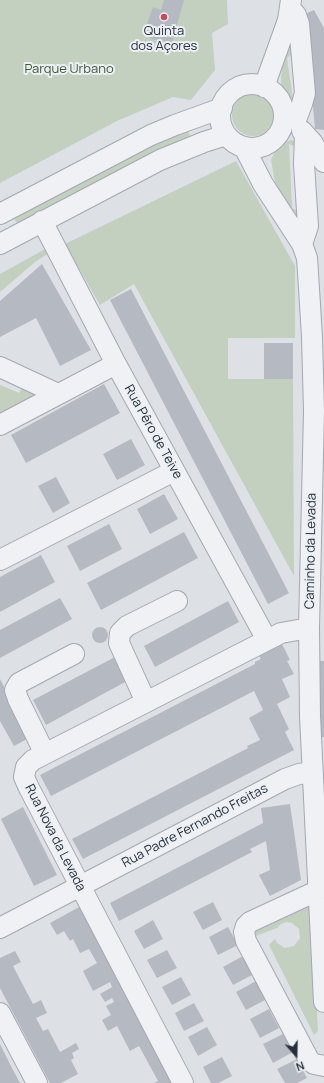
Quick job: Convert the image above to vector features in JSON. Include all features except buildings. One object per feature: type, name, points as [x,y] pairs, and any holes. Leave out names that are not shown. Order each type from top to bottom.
[{"type":"street","points":[[264,87],[288,20],[290,4]]},
{"type":"street","points":[[290,4],[300,24],[305,94],[294,128],[304,164],[308,226],[302,244]]},
{"type":"street","points":[[294,128],[268,144],[256,148],[244,147],[237,145],[226,134],[221,122],[222,108],[225,100],[238,88],[255,84],[264,87],[273,92],[280,100],[284,109],[284,120],[312,142],[324,162]]},
{"type":"street","points":[[0,214],[151,135],[222,108]]},
{"type":"street","points":[[0,244],[160,160],[226,134]]},
{"type":"street","name":"Caminho da Levada","points":[[268,144],[267,164],[269,183],[274,201]]},
{"type":"street","name":"Caminho da Levada","points":[[244,147],[256,172],[302,244],[307,258],[311,309],[314,411],[319,454],[309,628],[312,772],[324,1002]]},
{"type":"street","name":"Rua Pêro de Teive","points":[[42,221],[116,364],[267,640]]},
{"type":"street","points":[[0,424],[116,364]]},
{"type":"street","points":[[0,367],[58,394]]},
{"type":"street","points":[[0,560],[174,471]]},
{"type":"street","points":[[146,702],[119,643],[120,633],[127,626],[177,601]]},
{"type":"street","name":"Rua Nova da Levada","points":[[183,1083],[24,777],[26,767],[33,760],[281,633],[309,628]]},
{"type":"street","points":[[45,754],[15,690],[19,682],[74,654]]},
{"type":"street","name":"Rua Padre Fernando Freitas","points":[[0,928],[285,779],[299,774],[312,772]]},
{"type":"street","points":[[318,890],[250,922],[246,926],[244,932],[246,941],[309,1060],[314,1064],[324,1066]]},
{"type":"street","points":[[0,1013],[38,1083]]},
{"type":"green space","name":"Parque Urbano","points":[[0,0],[227,0],[228,24],[212,33],[215,70],[191,100],[173,97],[117,121],[0,183]]},
{"type":"green space","points":[[293,30],[297,51],[287,58],[293,99],[297,101],[292,101],[289,99],[281,85],[282,63]]},
{"type":"green space","points":[[249,94],[257,94],[265,97],[271,103],[274,115],[271,127],[265,133],[257,136],[249,136],[241,133],[235,127],[232,119],[232,111],[235,103],[241,97]]},
{"type":"green space","points":[[187,127],[190,136],[155,151],[17,223],[11,214]]},
{"type":"green space","points":[[291,140],[297,142],[299,148],[289,144],[292,208],[303,214],[304,226],[294,216],[275,182],[271,160],[278,145]]},
{"type":"green space","points":[[236,161],[295,266],[295,338],[228,338],[228,379],[293,379],[294,576],[134,284],[100,305],[65,244]]},
{"type":"green space","points":[[47,248],[49,253],[35,262],[0,292],[0,274]]},
{"type":"green space","points":[[24,384],[41,394],[0,417],[0,385],[19,393]]},
{"type":"green space","points":[[311,903],[318,1031],[314,1035],[269,945],[275,939],[277,943],[285,948],[294,946],[300,938],[299,929],[292,923],[286,922],[277,928],[256,936],[255,933],[255,928]]},
{"type":"place","name":"Quinta dos Açores","points":[[164,17]]}]
